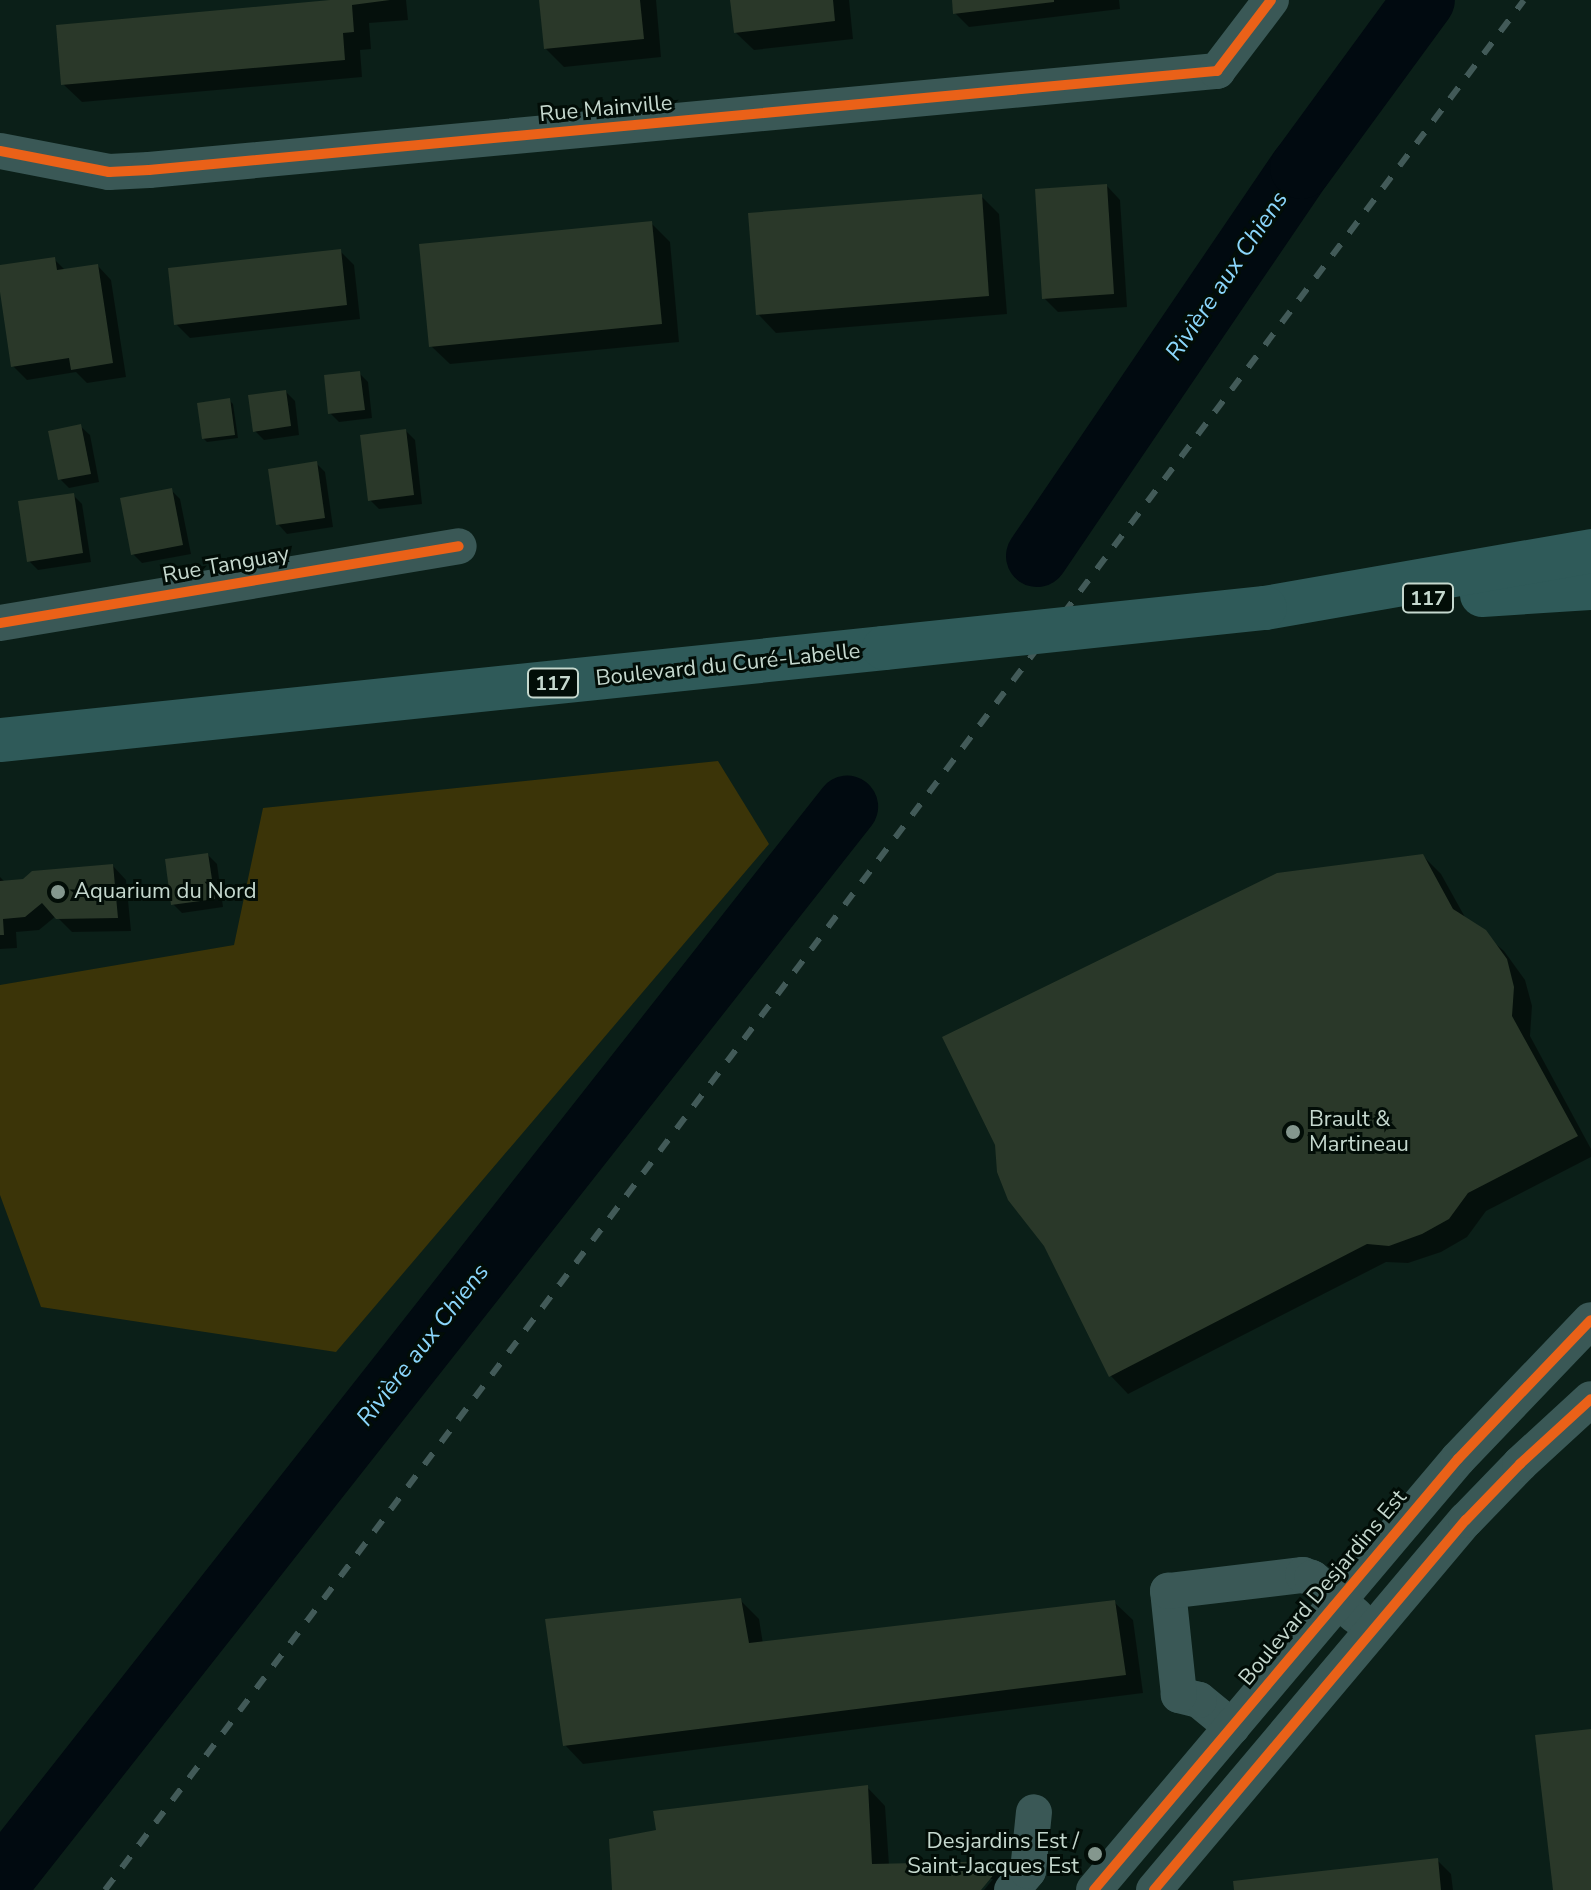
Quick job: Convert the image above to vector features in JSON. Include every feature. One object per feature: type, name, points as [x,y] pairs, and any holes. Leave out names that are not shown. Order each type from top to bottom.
[{"type":"main road","name":"Boulevard du Curé-Labelle","points":[[1265,608],[1591,551]]},
{"type":"main road","name":"Boulevard du Curé-Labelle","points":[[0,740],[1265,608],[1591,588]]},
{"type":"street","name":"Rue Mainville","points":[[0,151],[109,172],[192,167],[1217,71],[1271,0]]},
{"type":"street","name":"Rue Tanguay","points":[[0,623],[459,546]]},
{"type":"street","name":"Boulevard Desjardins Est","points":[[1094,1890],[1337,1600],[1489,1425],[1591,1320]]},
{"type":"street","points":[[1154,1890],[1492,1491],[1591,1399]]},
{"type":"street","points":[[1232,1727],[1199,1700],[1179,1695],[1168,1591],[1303,1575],[1312,1578],[1373,1629]]},
{"type":"street","points":[[1017,1888],[1028,1871],[1034,1812]]},
{"type":"shaded area","points":[[718,761],[769,844],[336,1352],[41,1307],[0,1195],[0,985],[234,945],[263,808]]},
{"type":"building","points":[[330,0],[390,0],[352,5],[354,32],[343,33],[345,60],[61,85],[56,25]]},
{"type":"building","points":[[539,0],[640,0],[644,39],[544,49]]},
{"type":"building","points":[[730,0],[833,0],[835,21],[734,33]]},
{"type":"building","points":[[952,0],[1054,0],[1054,2],[953,14]]},
{"type":"building","points":[[1107,184],[1114,294],[1042,299],[1035,189]]},
{"type":"building","points":[[982,194],[989,296],[756,315],[748,213]]},
{"type":"building","points":[[652,221],[662,324],[429,347],[419,244]]},
{"type":"building","points":[[341,249],[347,305],[174,325],[168,268]]},
{"type":"building","points":[[55,257],[57,270],[98,264],[113,363],[71,370],[69,358],[11,367],[0,292],[0,265]]},
{"type":"building","points":[[360,371],[365,410],[328,414],[324,375]]},
{"type":"building","points":[[286,390],[291,426],[253,432],[248,395]]},
{"type":"building","points":[[230,398],[235,435],[202,439],[197,403]]},
{"type":"building","points":[[81,424],[91,474],[58,480],[48,431]]},
{"type":"building","points":[[406,429],[414,495],[368,501],[360,435]]},
{"type":"building","points":[[317,461],[325,518],[276,525],[268,469]]},
{"type":"building","points":[[172,488],[183,545],[131,555],[120,498]]},
{"type":"building","points":[[74,493],[83,553],[27,562],[18,501]]},
{"type":"building","points":[[208,853],[215,899],[171,905],[165,859]]},
{"type":"building","points":[[1423,854],[1453,909],[1486,930],[1507,959],[1514,987],[1512,1016],[1578,1136],[1468,1193],[1449,1219],[1422,1234],[1389,1246],[1367,1244],[1109,1377],[1044,1246],[1008,1200],[997,1172],[995,1145],[942,1037],[1277,873]]},
{"type":"building","name":"Aquarium du Nord","points":[[113,864],[118,918],[56,919],[42,903],[25,917],[3,919],[4,935],[0,935],[0,881],[23,879],[32,871]]},
{"type":"building","points":[[741,1598],[749,1643],[1115,1600],[1126,1675],[563,1746],[545,1619]]},
{"type":"building","points":[[1591,1729],[1591,1890],[1553,1890],[1535,1735]]},
{"type":"building","points":[[868,1785],[872,1864],[1005,1861],[981,1890],[612,1890],[609,1839],[656,1830],[653,1811]]},
{"type":"building","points":[[1438,1858],[1441,1890],[1234,1890],[1233,1881]]},
{"type":"waterway","name":"Rivière aux Chiens","points":[[1037,556],[1301,168],[1424,0]]},
{"type":"waterway","name":"Rivière aux Chiens","points":[[0,1882],[847,807]]},
{"type":"railway","points":[[105,1890],[1524,0]]},
{"type":"cycle path","points":[[0,151],[109,172],[149,170],[1217,71],[1271,0]]},
{"type":"cycle path","points":[[0,623],[459,546]]},
{"type":"cycle path","points":[[1094,1890],[1458,1459],[1591,1320]]},
{"type":"cycle path","points":[[1154,1890],[1466,1520],[1520,1464],[1591,1399]]},
{"type":"place","name":"Aquarium du Nord","points":[[58,892]]},
{"type":"place","name":"Brault & Martineau","points":[[1293,1132]]},
{"type":"place","name":"Desjardins Est / Saint-Jacques Est","points":[[1095,1854]]}]
